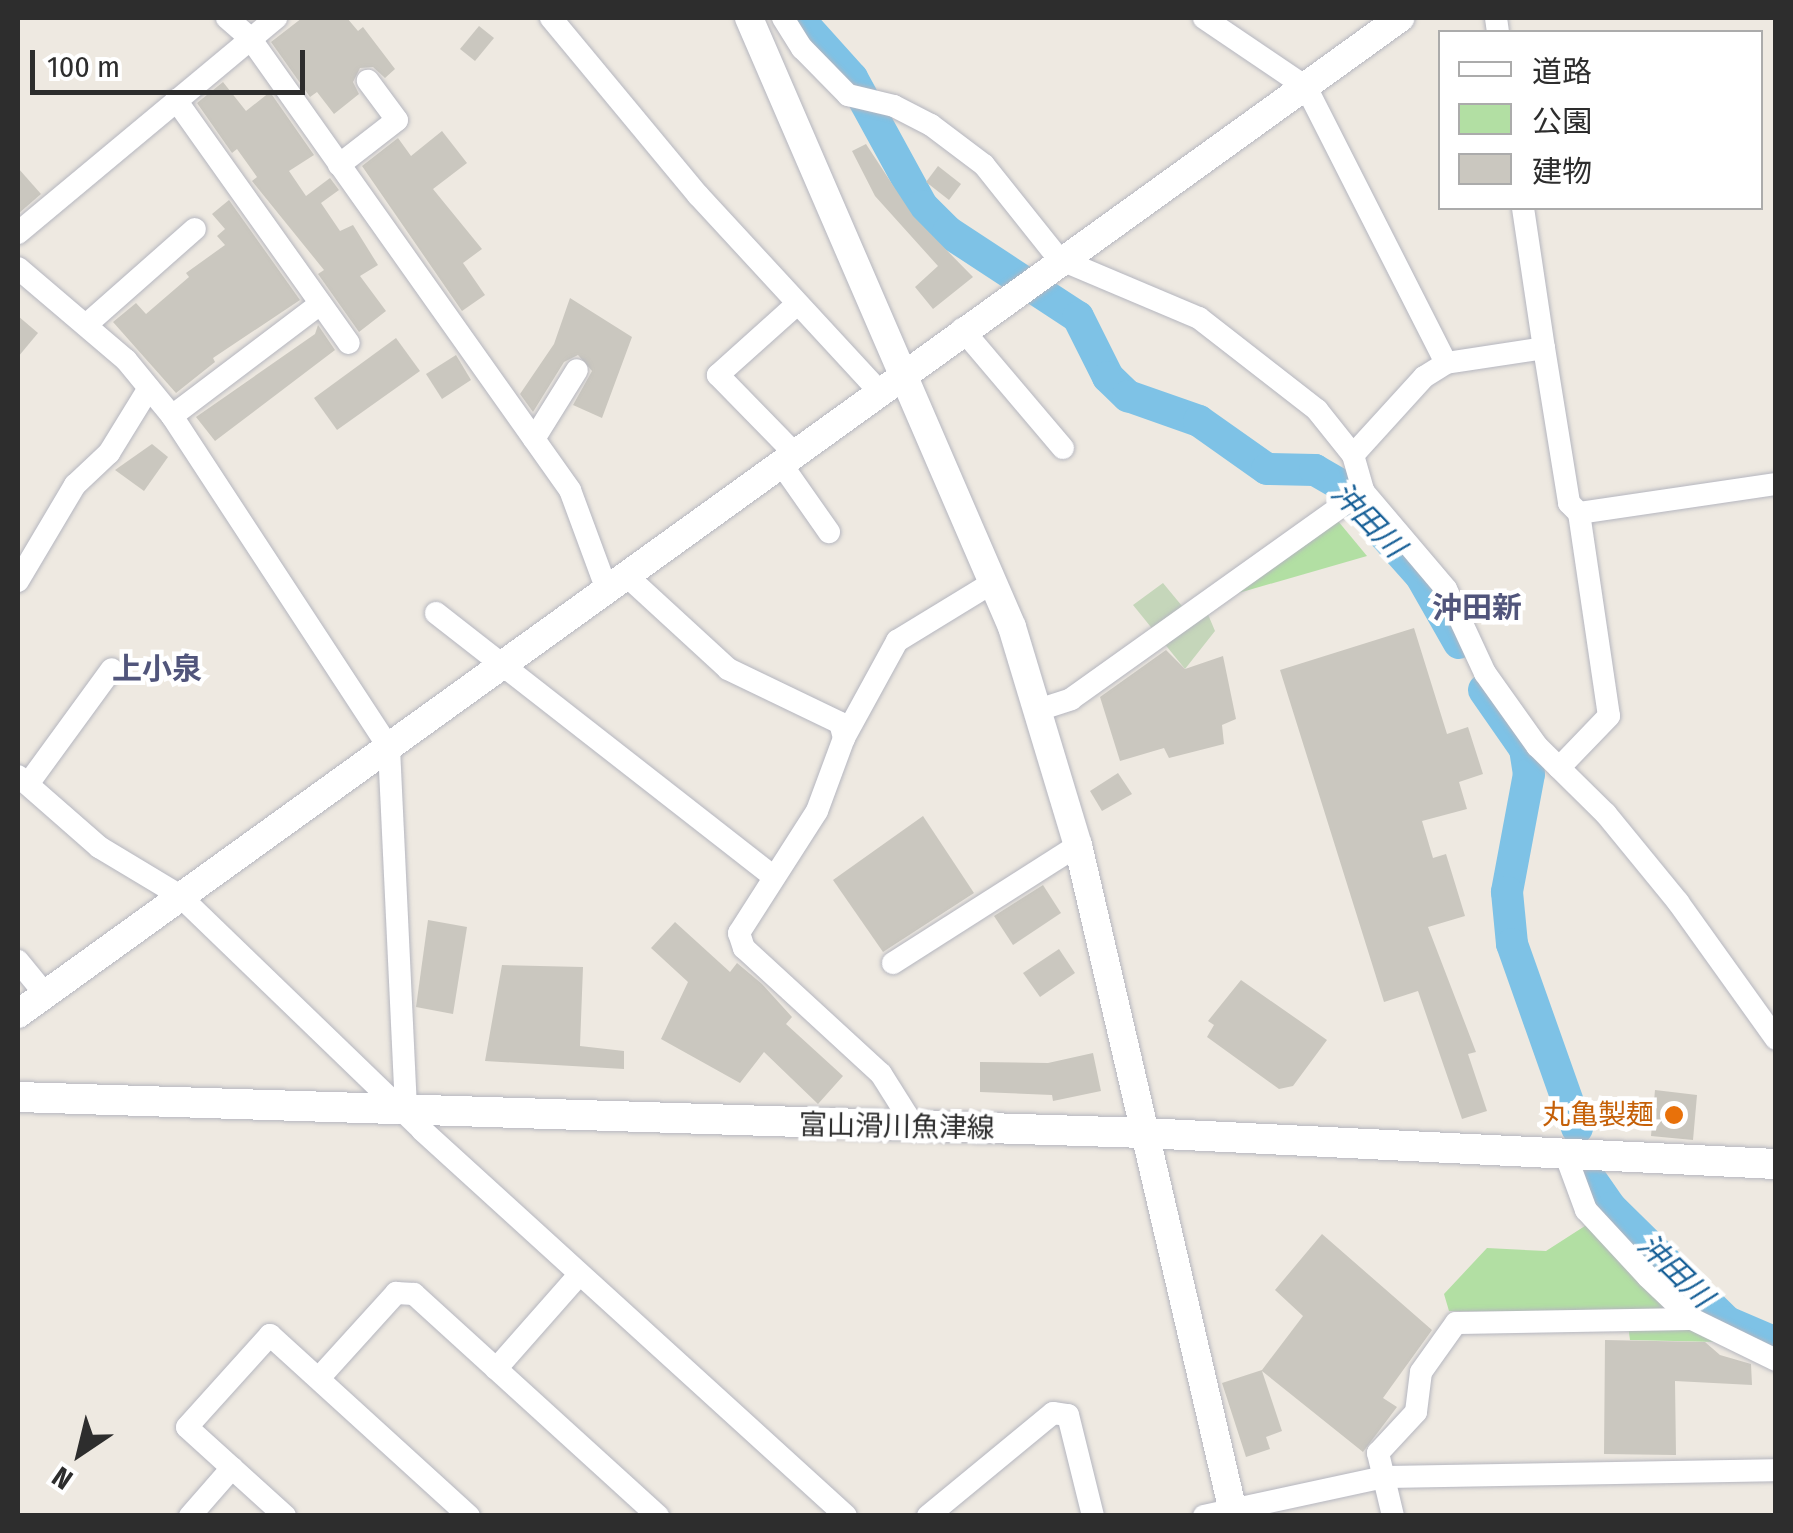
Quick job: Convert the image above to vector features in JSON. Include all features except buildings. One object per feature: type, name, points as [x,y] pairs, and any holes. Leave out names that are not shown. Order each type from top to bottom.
[{"type":"main road","name":"富山滑川魚津線","points":[[18,1097],[1144,1134],[1776,1164]]},
{"type":"street","points":[[227,18],[250,38],[534,439],[585,517],[618,583],[728,669],[840,723],[844,738]]},
{"type":"street","points":[[18,234],[276,18]]},
{"type":"street","points":[[551,18],[796,304],[877,388]]},
{"type":"street","points":[[749,18],[992,582],[1038,710],[1078,846],[1233,1512]]},
{"type":"street","points":[[783,18],[802,48],[848,95],[894,106],[931,125],[984,165],[1059,259],[1199,318],[1318,410],[1353,455],[1363,492],[1446,589],[1485,673],[1559,768],[1678,902],[1776,1039]]},
{"type":"street","points":[[18,1014],[789,460],[877,388],[1400,18]]},
{"type":"street","points":[[1221,21],[1306,87],[1446,363]]},
{"type":"street","points":[[338,165],[397,120],[368,82]]},
{"type":"street","points":[[176,100],[348,343]]},
{"type":"street","points":[[1524,210],[1569,503],[1579,513],[1609,716],[1559,768]]},
{"type":"street","points":[[86,326],[195,229]]},
{"type":"street","points":[[18,268],[86,326],[150,388],[172,416],[389,748],[406,1112]]},
{"type":"street","points":[[172,416],[320,304]]},
{"type":"street","points":[[796,304],[718,375],[789,460],[829,532]]},
{"type":"street","points":[[962,329],[1063,448]]},
{"type":"street","points":[[1353,455],[1424,376],[1446,363],[1544,348]]},
{"type":"street","points":[[534,439],[578,370]]},
{"type":"street","points":[[18,581],[75,485],[109,453],[150,388]]},
{"type":"street","points":[[1579,513],[1776,484]]},
{"type":"street","points":[[1038,710],[1071,699],[1363,492]]},
{"type":"street","points":[[915,1128],[881,1074],[744,948],[739,933],[817,811],[844,738],[897,641],[992,582]]},
{"type":"street","points":[[436,614],[773,876]]},
{"type":"street","points":[[112,668],[23,780],[99,846],[178,896],[578,1275],[846,1516]]},
{"type":"street","points":[[893,963],[1078,846]]},
{"type":"street","points":[[18,962],[44,994]]},
{"type":"street","points":[[1566,1156],[1586,1210],[1692,1319],[1776,1360]]},
{"type":"street","points":[[496,1368],[578,1275]]},
{"type":"street","points":[[319,1378],[396,1293],[414,1294],[658,1516]]},
{"type":"street","points":[[1394,1516],[1378,1453],[1416,1412],[1421,1372],[1456,1323],[1692,1319]]},
{"type":"street","points":[[285,1516],[188,1428],[270,1335],[469,1516]]},
{"type":"street","points":[[928,1516],[1052,1413],[1068,1415],[1093,1516]]},
{"type":"street","points":[[190,1516],[232,1468]]},
{"type":"street","points":[[1204,1516],[1384,1477],[1776,1470]]},
{"type":"green space","points":[[1338,521],[1367,556],[1235,594]]},
{"type":"green space","points":[[1163,583],[1182,606],[1207,612],[1215,631],[1185,669],[1133,605]]},
{"type":"green space","points":[[1588,1224],[1669,1305],[1665,1313],[1449,1311],[1444,1294],[1487,1248],[1546,1251]]},
{"type":"green space","points":[[1689,1324],[1719,1342],[1630,1340],[1628,1325]]},
{"type":"waterway","name":"沖田川","points":[[798,18],[852,78],[922,206],[948,232],[1078,317],[1108,377],[1128,396],[1199,421],[1267,469],[1315,470],[1339,484],[1421,576],[1459,643]]},
{"type":"waterway","name":"沖田川","points":[[1484,690],[1525,749],[1529,774],[1507,892],[1512,944],[1577,1128]]},
{"type":"waterway","name":"沖田川","points":[[1590,1178],[1611,1208],[1727,1322],[1776,1343]]},
{"type":"place","name":"丸亀製麺","points":[[1674,1115]]},
{"type":"district","name":"沖田新","points":[[1477,608]]},
{"type":"district","name":"上小泉","points":[[157,669]]}]
